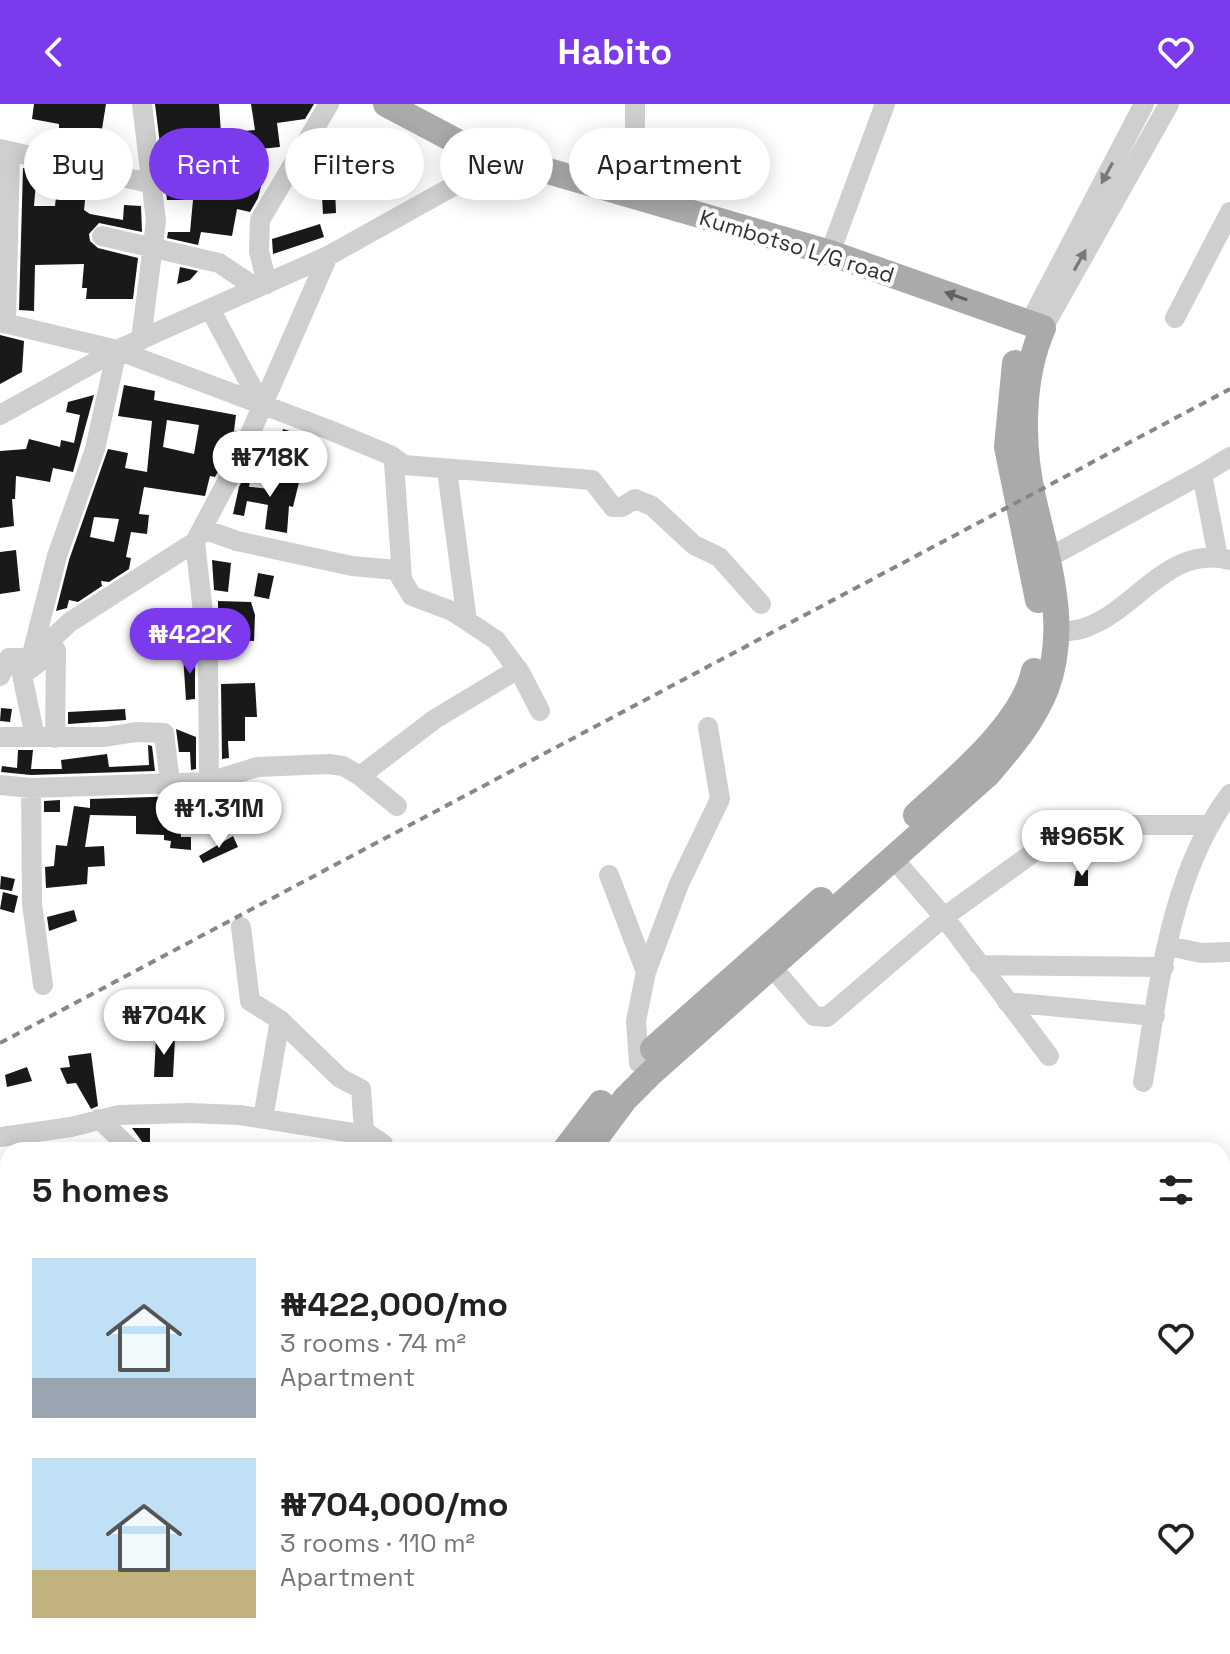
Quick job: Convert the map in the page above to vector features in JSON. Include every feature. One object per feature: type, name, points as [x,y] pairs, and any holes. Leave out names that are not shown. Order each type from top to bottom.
[{"type":"main road","name":"Kumbotso L/G road","points":[[399,108],[440,131]]},
{"type":"main road","name":"Kumbotso L/G road","points":[[642,200],[830,253],[1036,325]]},
{"type":"main road","points":[[593,1142],[625,1099],[650,1074],[988,774],[1026,729],[1047,687],[1057,633],[1007,447],[1014,365],[1036,325]]},
{"type":"main road","points":[[570,1142],[582,1125],[684,1018],[905,825],[983,753],[1009,721],[1033,677],[1039,643],[1040,563]]},
{"type":"street","points":[[142,104],[149,183],[5,151],[3,323],[117,350],[390,455],[394,462],[402,578]]},
{"type":"street","points":[[261,286],[260,220],[329,104]]},
{"type":"street","points":[[635,104],[635,128]]},
{"type":"street","points":[[830,253],[885,104]]},
{"type":"street","points":[[1036,325],[1144,104]]},
{"type":"street","points":[[1036,325],[1169,104]]},
{"type":"street","points":[[0,415],[117,350],[328,256],[440,194]]},
{"type":"street","points":[[141,340],[154,249],[156,221],[152,200]]},
{"type":"street","points":[[1175,318],[1230,212]]},
{"type":"street","points":[[102,236],[219,263],[261,286]]},
{"type":"street","points":[[209,782],[208,656],[199,536],[262,406],[328,256]]},
{"type":"street","points":[[210,309],[262,406]]},
{"type":"street","points":[[31,658],[57,556],[95,449],[117,350]]},
{"type":"street","points":[[1040,563],[1230,457]]},
{"type":"street","points":[[394,462],[447,470],[592,480],[613,507],[622,507],[635,499],[643,500],[694,545],[719,557],[761,604]]},
{"type":"street","points":[[447,470],[467,621]]},
{"type":"street","points":[[1057,633],[1088,627],[1174,566],[1224,559],[1202,474]]},
{"type":"street","points":[[0,676],[9,658],[31,658],[70,622],[199,536],[237,541],[352,566],[396,570],[412,596],[467,621],[496,640],[518,669],[540,711]]},
{"type":"street","points":[[360,776],[435,719],[518,669]]},
{"type":"street","points":[[639,1063],[636,1021],[646,972],[679,884],[720,799],[708,727]]},
{"type":"street","points":[[0,737],[105,737],[136,732],[164,733],[170,783]]},
{"type":"street","points":[[0,785],[31,788],[209,782],[257,767],[343,766],[397,806]]},
{"type":"street","points":[[31,788],[32,904],[43,985]]},
{"type":"street","points":[[1143,1082],[1176,911],[1209,825],[1230,794]]},
{"type":"street","points":[[772,967],[814,1016],[827,1017],[944,917],[1066,829],[1078,825],[1209,825]]},
{"type":"street","points":[[893,858],[944,917],[1049,1056]]},
{"type":"street","points":[[609,875],[646,972]]},
{"type":"street","points":[[241,927],[250,1001],[280,1020],[340,1078],[361,1089],[366,1135]]},
{"type":"street","points":[[1168,946],[1201,953],[1230,952]]},
{"type":"street","points":[[979,965],[1164,967]]},
{"type":"street","points":[[1007,1002],[1155,1016]]},
{"type":"street","points":[[263,1118],[280,1020]]},
{"type":"street","points":[[0,1137],[99,1119],[163,1113],[263,1118],[366,1135],[379,1142]]},
{"type":"street","points":[[99,1119],[108,1132],[121,1142]]},
{"type":"building","points":[[34,104],[106,104],[102,128],[59,128],[59,124],[32,119]]},
{"type":"building","points":[[155,104],[219,104],[221,128],[158,128]]},
{"type":"building","points":[[251,104],[314,104],[305,119],[277,123],[280,147],[269,148],[269,128],[255,128]]},
{"type":"building","points":[[23,168],[24,200],[35,200],[34,206],[55,206],[56,200],[85,200],[84,210],[90,214],[123,220],[124,205],[141,206],[142,232],[99,223],[89,234],[90,241],[98,248],[138,258],[133,299],[86,299],[87,288],[82,288],[84,264],[35,265],[34,311],[19,310]]},
{"type":"building","points":[[193,200],[257,200],[250,212],[237,209],[232,236],[201,232],[198,245],[167,238],[168,232],[190,232]]},
{"type":"building","points":[[322,200],[335,200],[336,213],[323,214]]},
{"type":"building","points":[[320,224],[324,237],[273,254],[272,239]]},
{"type":"building","points":[[180,267],[198,271],[190,280],[177,284]]},
{"type":"building","points":[[0,335],[24,341],[22,372],[0,384]]},
{"type":"building","points":[[124,385],[155,391],[154,400],[236,415],[234,431],[237,431],[230,446],[224,445],[220,468],[215,477],[210,476],[205,496],[144,487],[139,514],[149,515],[147,534],[131,532],[126,557],[131,558],[129,569],[109,582],[101,581],[102,586],[78,602],[69,600],[67,608],[56,611],[69,560],[108,449],[128,453],[125,468],[147,472],[152,421],[118,416]],"holes":[[[167,420],[199,425],[194,454],[163,447]],[[94,517],[119,519],[114,542],[90,537]]]},
{"type":"building","points":[[94,395],[73,472],[53,468],[50,482],[16,476],[15,499],[12,499],[14,526],[0,528],[0,451],[26,449],[29,439],[60,447],[61,440],[74,443],[80,415],[66,412],[68,402]]},
{"type":"building","points":[[283,429],[316,439],[313,452],[280,443]]},
{"type":"building","points":[[248,469],[252,470],[249,487],[269,489],[272,472],[300,478],[293,507],[289,506],[287,533],[265,529],[268,505],[247,501],[244,516],[233,514],[239,487]]},
{"type":"building","points":[[16,550],[20,591],[0,594],[0,552]]},
{"type":"building","points":[[212,560],[231,563],[228,592],[214,590]]},
{"type":"building","points":[[258,573],[274,576],[269,599],[254,596]]},
{"type":"building","points":[[218,601],[251,602],[255,615],[254,641],[234,640],[234,627],[218,627]]},
{"type":"building","points":[[195,654],[195,699],[186,700],[183,655]]},
{"type":"building","points":[[255,683],[257,717],[245,717],[245,741],[228,741],[229,758],[222,759],[221,684]]},
{"type":"building","points":[[1,708],[12,709],[10,722],[0,721]]},
{"type":"building","points":[[125,709],[126,720],[68,724],[68,712]]},
{"type":"building","points":[[176,729],[196,737],[196,769],[191,770],[190,752],[179,752]]},
{"type":"building","points":[[148,745],[152,746],[155,771],[31,775],[1,772],[2,766],[17,768],[18,750],[33,750],[31,769],[62,769],[61,760],[107,754],[109,767],[149,765]]},
{"type":"building","points":[[225,791],[225,805],[211,805],[211,795]]},
{"type":"building","points":[[184,796],[185,808],[179,809],[181,837],[191,837],[191,850],[170,848],[171,841],[164,840],[164,835],[136,834],[136,816],[90,815],[85,847],[104,846],[105,866],[88,867],[87,884],[46,888],[45,867],[54,866],[56,845],[67,846],[74,806],[90,808],[90,799]]},
{"type":"building","points":[[60,800],[60,812],[44,812],[44,801]]},
{"type":"building","points":[[233,836],[238,847],[203,863],[199,856]]},
{"type":"building","points":[[1088,870],[1088,886],[1074,886],[1076,871]]},
{"type":"building","points":[[1,876],[15,879],[12,891],[0,889]]},
{"type":"building","points":[[3,892],[18,896],[14,913],[0,909]]},
{"type":"building","points":[[74,910],[77,921],[49,931],[47,917]]},
{"type":"building","points":[[173,991],[174,1013],[157,1008],[157,994]]},
{"type":"building","points":[[149,1010],[147,1041],[130,1040],[129,1014]]},
{"type":"building","points":[[156,1037],[175,1038],[173,1077],[154,1077]]},
{"type":"building","points":[[91,1053],[98,1106],[91,1109],[76,1083],[67,1084],[60,1068],[70,1067],[68,1056]]},
{"type":"building","points":[[27,1067],[32,1081],[7,1087],[5,1075]]},
{"type":"building","points":[[132,1128],[150,1128],[150,1142],[142,1142]]},
{"type":"railway","points":[[0,1043],[1230,389]]}]
